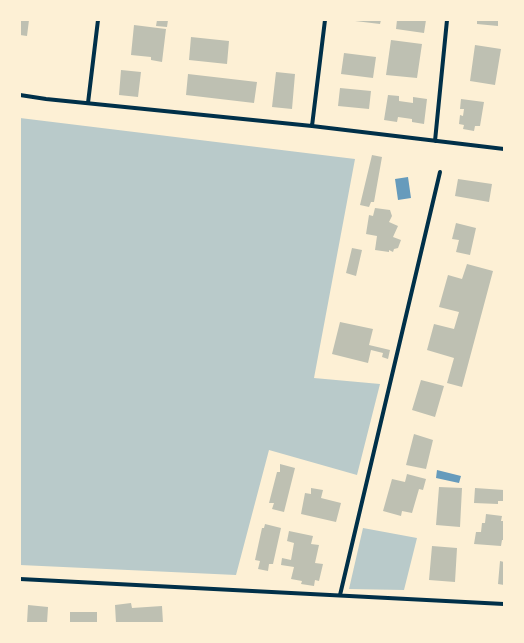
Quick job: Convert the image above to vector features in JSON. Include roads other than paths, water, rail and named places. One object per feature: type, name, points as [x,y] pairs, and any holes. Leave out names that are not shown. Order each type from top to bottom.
[{"type":"street","points":[[88,103],[98,20]]},
{"type":"street","points":[[312,126],[325,20]]},
{"type":"street","points":[[435,141],[447,20]]},
{"type":"street","points":[[20,95],[312,126],[504,149]]},
{"type":"street","points":[[340,595],[440,172]]},
{"type":"street","points":[[20,579],[504,604]]},
{"type":"water","points":[[408,177],[411,198],[398,200],[395,179]]},
{"type":"water","points":[[437,470],[461,476],[459,483],[436,478]]}]
